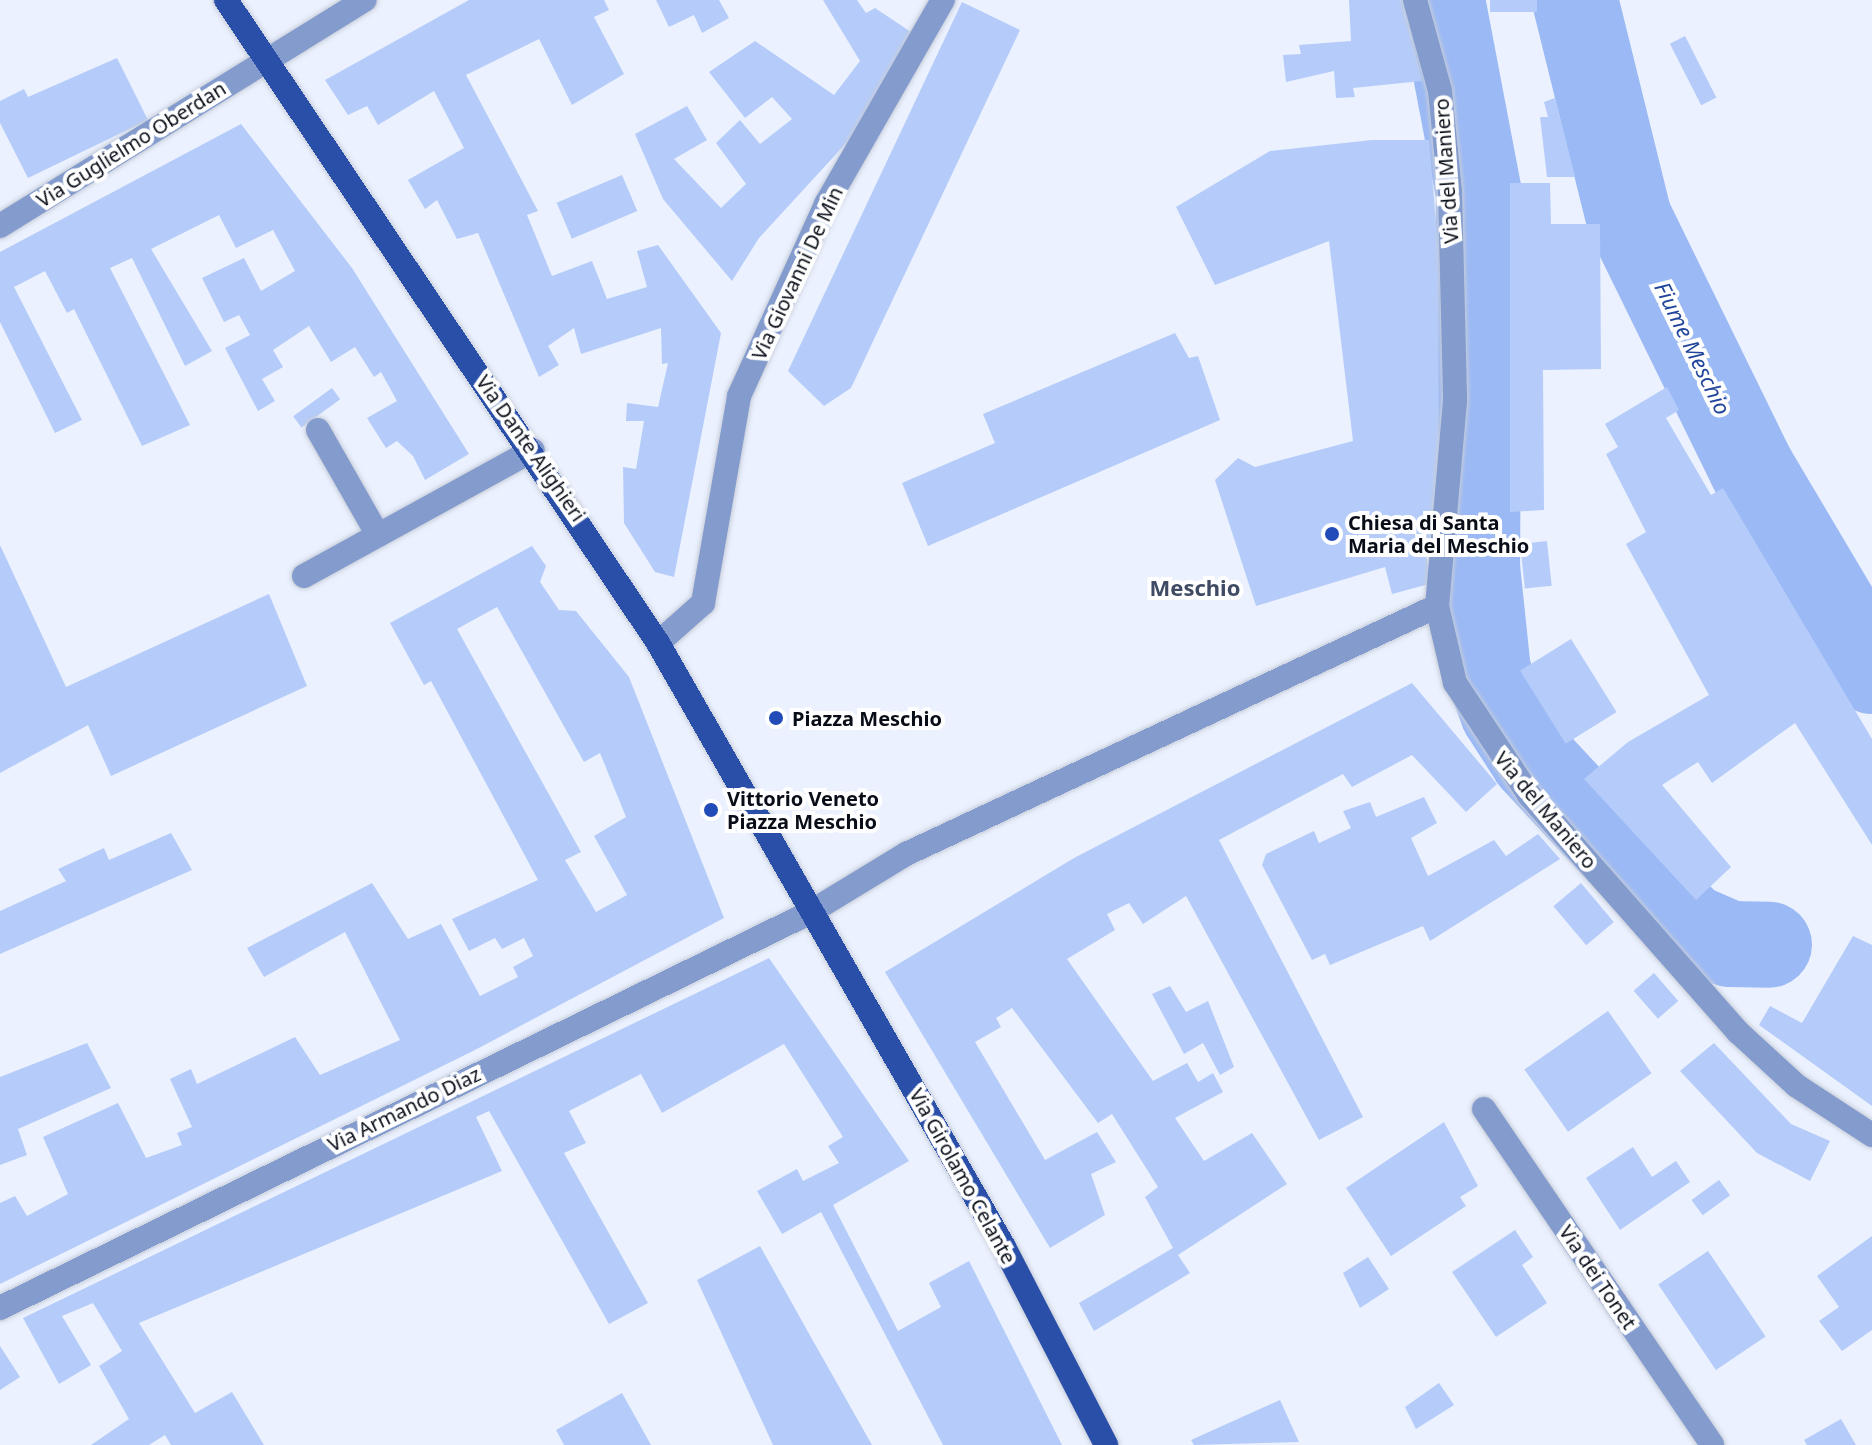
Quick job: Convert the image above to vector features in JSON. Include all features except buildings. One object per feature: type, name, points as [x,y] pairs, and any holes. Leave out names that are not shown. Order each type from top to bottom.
[{"type":"main road","name":"Via Dante Alighieri","points":[[226,0],[264,63],[533,450],[658,643],[809,913]]},
{"type":"main road","name":"Via Girolamo Celante","points":[[809,913],[1004,1247],[1106,1445]]},
{"type":"street","name":"Via Guglielmo Oberdan","points":[[0,226],[365,0]]},
{"type":"street","name":"Via Giovanni De Min","points":[[658,643],[703,603],[728,425],[826,204],[943,0]]},
{"type":"street","name":"Via del Maniero","points":[[1415,0],[1440,91],[1450,191],[1455,401],[1437,606],[1455,683],[1529,795],[1738,1032],[1797,1086],[1872,1135]]},
{"type":"street","points":[[318,430],[378,535]]},
{"type":"street","points":[[304,576],[533,450]]},
{"type":"street","points":[[809,913],[906,854],[1437,606]]},
{"type":"street","name":"Via Armando Diaz","points":[[0,1308],[809,913]]},
{"type":"street","name":"Via dei Tonet","points":[[1484,1109],[1712,1445]]},
{"type":"waterway","points":[[1442,0],[1479,194],[1477,567],[1488,671],[1503,712],[1533,759],[1689,926],[1730,944],[1769,945]]},
{"type":"waterway","name":"Fiume Meschio","points":[[1575,0],[1629,218],[1752,469],[1872,671]]},
{"type":"place","name":"Chiesa di Santa Maria del Meschio","points":[[1332,534]]},
{"type":"place","name":"Piazza Meschio","points":[[776,718]]},
{"type":"place","name":"Vittorio Veneto Piazza Meschio","points":[[711,810]]},
{"type":"district","name":"Meschio","points":[[1195,588]]}]
